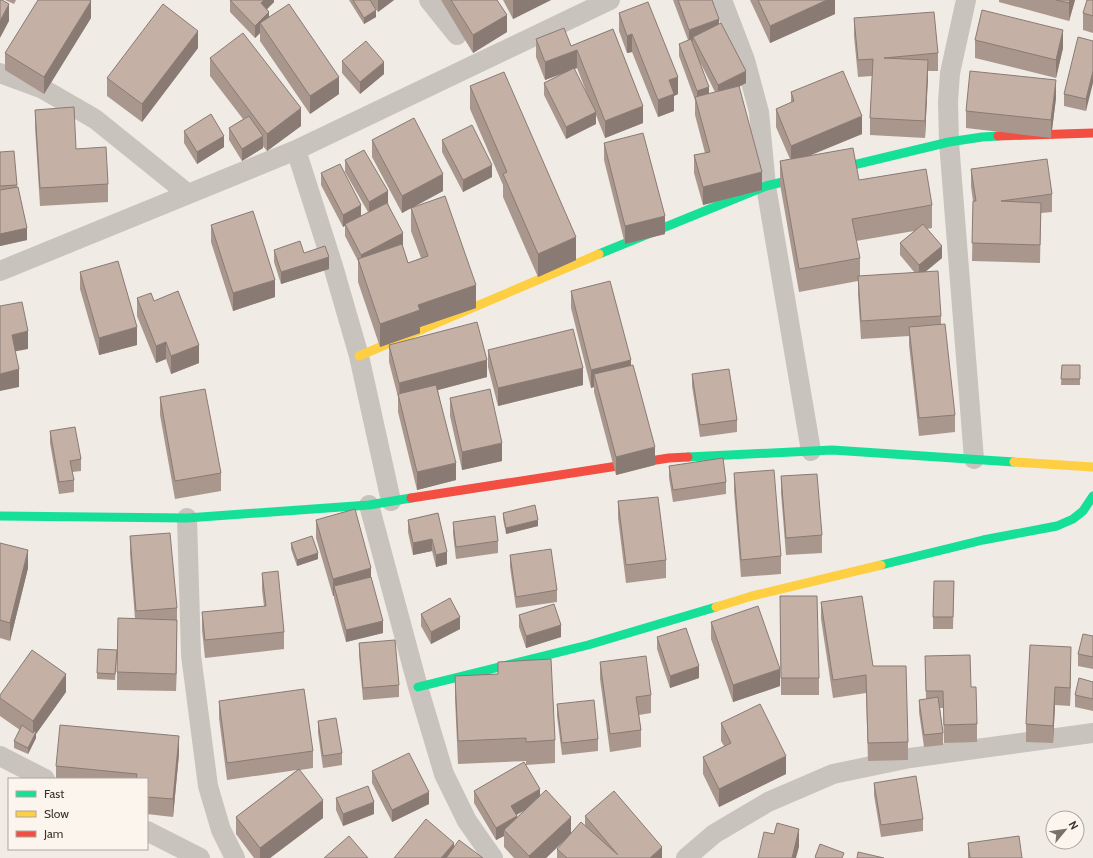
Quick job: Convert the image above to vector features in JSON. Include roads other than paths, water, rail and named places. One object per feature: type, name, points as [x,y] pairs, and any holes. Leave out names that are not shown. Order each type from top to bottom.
[{"type":"street","points":[[429,0],[457,35]]},
{"type":"street","points":[[0,271],[296,150],[610,0]]},
{"type":"street","points":[[722,0],[745,60],[760,112],[766,186],[811,451]]},
{"type":"street","points":[[966,0],[950,73],[948,102],[949,142],[974,459]]},
{"type":"street","points":[[0,74],[43,89],[95,119],[188,194]]},
{"type":"street","points":[[359,356],[551,273],[766,186],[949,142],[982,137],[1093,133]]},
{"type":"street","points":[[296,150],[333,266],[359,356],[391,501]]},
{"type":"street","points":[[0,516],[187,518],[369,505],[669,458],[832,450],[1093,467]]},
{"type":"street","points":[[418,687],[588,646],[752,596],[975,542],[1057,526],[1073,519],[1083,511],[1093,496]]},
{"type":"street","points":[[369,505],[418,687],[444,774],[467,821],[493,858]]},
{"type":"street","points":[[187,518],[191,655],[208,786],[221,830],[235,858]]},
{"type":"street","points":[[686,858],[714,834],[768,802],[833,774],[910,758],[1093,733]]},
{"type":"street","points":[[0,756],[43,778]]},
{"type":"street","points":[[148,832],[200,858]]}]
